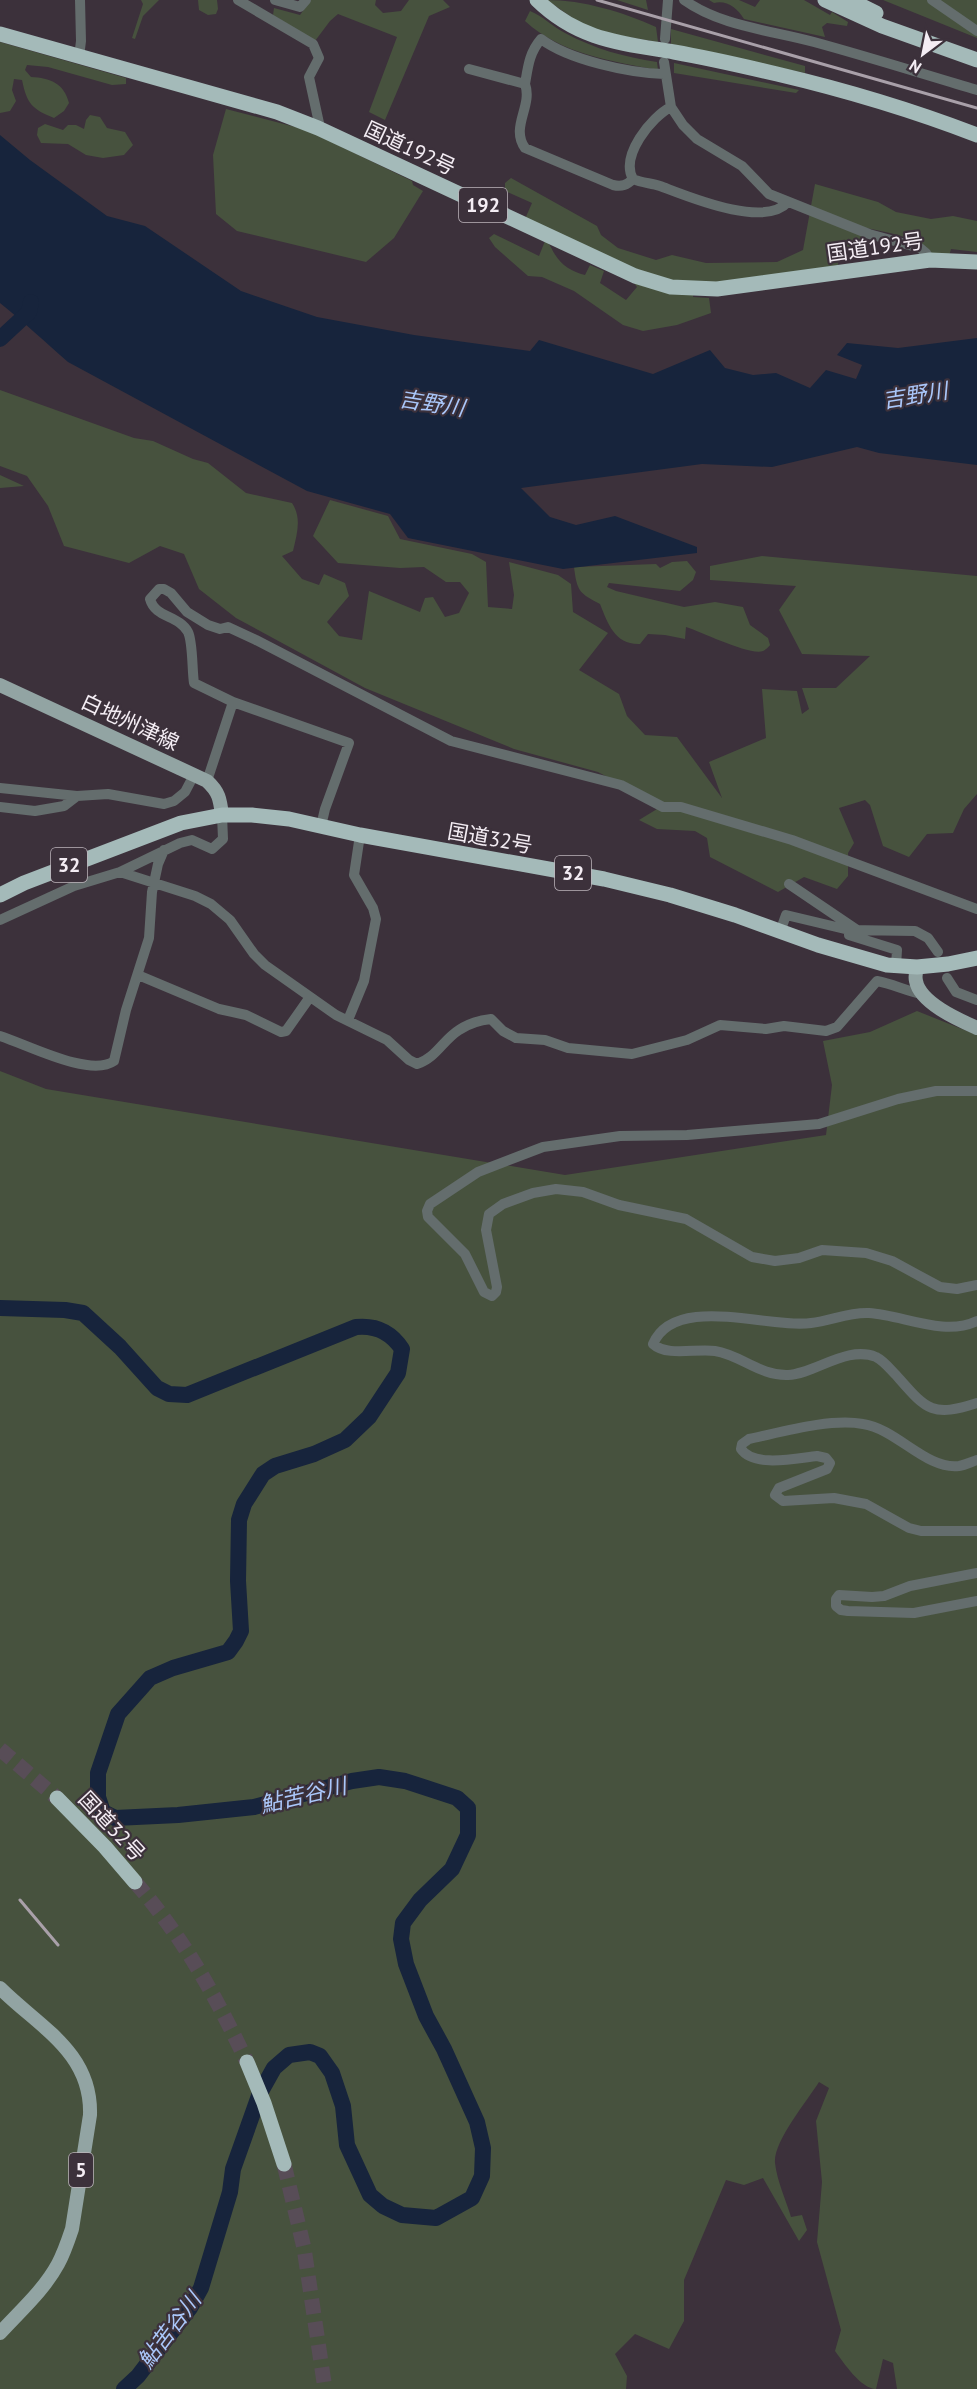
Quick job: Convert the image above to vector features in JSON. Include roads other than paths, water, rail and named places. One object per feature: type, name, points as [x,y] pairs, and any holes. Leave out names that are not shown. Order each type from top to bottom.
[{"type":"highway","points":[[537,0],[552,15],[590,35],[633,46],[674,52],[790,77],[896,107],[977,135]]},
{"type":"highway","points":[[825,0],[882,26],[974,59]]},
{"type":"highway","points":[[850,0],[974,59]]},
{"type":"highway","name":"国道192号","points":[[0,34],[277,112],[318,128],[635,276],[671,287],[717,289],[930,260],[977,262]]},
{"type":"highway","name":"国道32号","points":[[0,895],[24,883],[181,823],[222,815],[279,818],[360,836],[604,879],[702,905],[854,957],[896,966],[948,971],[977,958]]},
{"type":"highway","name":"国道32号","points":[[61,1802],[135,1882]]},
{"type":"highway","points":[[249,2066],[271,2121],[284,2164]]},
{"type":"main road","name":"白地州津線","points":[[0,684],[207,782]]},
{"type":"main road","points":[[207,782],[217,790],[222,815]]},
{"type":"main road","points":[[917,967],[916,984],[921,994],[955,1018],[977,1028]]},
{"type":"main road","name":"5","points":[[0,2333],[46,2282],[66,2246],[72,2229],[90,2115],[90,2099],[80,2067],[70,2052],[3,1991]]},
{"type":"street","points":[[79,57],[80,0]]},
{"type":"street","points":[[238,0],[313,44],[319,58],[309,77],[319,123],[318,128]]},
{"type":"street","points":[[275,0],[300,8],[306,0]]},
{"type":"street","points":[[665,39],[668,0]]},
{"type":"street","points":[[684,0],[705,13],[725,21],[812,41],[977,90]]},
{"type":"street","points":[[932,0],[977,31]]},
{"type":"street","points":[[633,178],[621,187],[613,185],[525,148],[520,141],[519,128],[528,93],[525,84],[530,58],[541,39],[555,49],[572,56],[649,74],[664,74]]},
{"type":"street","points":[[664,62],[664,74],[671,107],[683,125],[697,139],[741,166],[769,194],[869,234],[920,248],[926,252],[930,260]]},
{"type":"street","points":[[469,69],[525,84]]},
{"type":"street","points":[[671,107],[655,117],[636,144],[630,159],[630,173],[633,178],[701,203],[722,207],[763,213],[785,206],[788,202]]},
{"type":"street","points":[[321,826],[325,809],[350,743],[233,702],[194,683],[188,632],[182,625],[156,611],[150,599],[159,589],[164,588],[171,593],[188,612],[208,625],[220,629],[228,627],[256,640],[451,741],[621,785],[663,807],[681,807],[792,840],[977,909]]},
{"type":"street","points":[[207,782],[233,702]]},
{"type":"street","points":[[0,788],[78,795],[108,794],[164,804],[174,801],[185,792],[194,775]]},
{"type":"street","points":[[0,807],[34,811],[64,806],[78,795]]},
{"type":"street","points":[[0,920],[74,886],[120,872],[164,850],[192,840],[212,849],[223,839],[222,815]]},
{"type":"street","points":[[348,1020],[364,981],[376,919],[373,908],[354,875],[360,836]]},
{"type":"street","points":[[0,1036],[57,1058],[87,1065],[107,1066],[114,1061],[126,1010],[149,938],[154,882],[164,850]]},
{"type":"street","points":[[120,872],[195,896],[211,904],[230,920],[254,954],[265,965],[336,1015],[387,1040],[417,1064],[427,1061],[457,1031],[491,1019],[502,1031],[516,1038],[545,1040],[568,1048],[632,1054],[687,1040],[720,1025],[766,1029],[784,1026],[826,1031],[837,1027],[878,981],[904,991],[921,994]]},
{"type":"street","points":[[789,884],[853,930]]},
{"type":"street","points":[[780,932],[786,915],[853,930],[915,931],[928,938],[938,952]]},
{"type":"street","points":[[853,930],[849,934],[897,950],[896,966]]},
{"type":"street","points":[[948,971],[957,992],[977,1000]]},
{"type":"street","points":[[138,975],[219,1009],[246,1016],[281,1032],[286,1031],[310,997]]},
{"type":"street","points":[[977,1091],[936,1091],[898,1099],[819,1124],[687,1135],[620,1136],[543,1147],[478,1172],[430,1204],[427,1211],[428,1217],[465,1254],[484,1292],[492,1296],[496,1292],[496,1287],[486,1230],[489,1214],[503,1204],[533,1193],[556,1189],[583,1192],[619,1205],[686,1219],[752,1257],[775,1261],[799,1258],[822,1250],[866,1253],[892,1261],[940,1287],[957,1289],[977,1285]]},
{"type":"street","points":[[977,1322],[955,1327],[935,1326],[887,1315],[853,1313],[812,1323],[707,1317],[672,1322],[664,1328],[653,1344],[665,1350],[704,1349],[721,1352],[760,1370],[790,1375],[851,1356],[875,1357],[886,1364],[918,1400],[933,1410],[946,1411],[977,1403]]},
{"type":"street","points":[[977,1460],[959,1466],[942,1465],[881,1428],[862,1423],[834,1424],[749,1439],[742,1444],[741,1449],[746,1456],[757,1461],[818,1456],[826,1458],[830,1463],[827,1469],[779,1488],[775,1495],[783,1501],[834,1498],[866,1504],[915,1530],[977,1531]]},
{"type":"street","points":[[977,1573],[910,1586],[885,1596],[839,1595],[836,1599],[836,1606],[848,1611],[914,1613],[977,1601]]},
{"type":"water","name":"吉野川","points":[[0,135],[30,160],[107,216],[145,226],[241,291],[317,317],[414,335],[530,351],[539,340],[653,374],[710,350],[725,368],[753,375],[776,373],[810,388],[826,370],[856,379],[862,365],[837,355],[847,343],[898,348],[977,338],[977,465],[879,453],[857,447],[772,467],[702,464],[521,488],[550,517],[576,525],[615,516],[697,547],[697,553],[563,569],[408,538],[390,514],[307,491],[68,362],[0,303]]},
{"type":"waterway","name":"鮎苦谷川","points":[[0,339],[29,312],[31,302]]},
{"type":"waterway","name":"鮎苦谷川","points":[[0,1308],[65,1310],[83,1313],[120,1347],[157,1388],[169,1394],[187,1395],[356,1327],[370,1327],[382,1331],[393,1338],[402,1349],[398,1373],[369,1417],[345,1440],[314,1454],[275,1466],[263,1474],[244,1504],[239,1520],[238,1581],[241,1631],[228,1652],[173,1668],[150,1678],[118,1714],[98,1773],[98,1797],[103,1812],[115,1818],[178,1815],[254,1807],[352,1781],[379,1777],[405,1781],[457,1798],[468,1808],[468,1835],[452,1869],[420,1900],[403,1923],[401,1939],[406,1964],[426,2016],[444,2049],[477,2122],[483,2148],[482,2176],[472,2198],[436,2218],[402,2215],[383,2206],[370,2195],[347,2145],[343,2106],[332,2073],[320,2056],[310,2052],[289,2055],[274,2068],[260,2093],[233,2169],[230,2192],[201,2288],[190,2308],[138,2376],[124,2389]]},
{"type":"tunnel","points":[[0,1749],[57,1798]]},
{"type":"tunnel","points":[[135,1882],[184,1946],[223,2013],[247,2062]]},
{"type":"tunnel","points":[[284,2164],[304,2248],[325,2389]]},
{"type":"railway","points":[[597,0],[977,108]]},
{"type":"railway","points":[[20,1900],[58,1945]]}]
